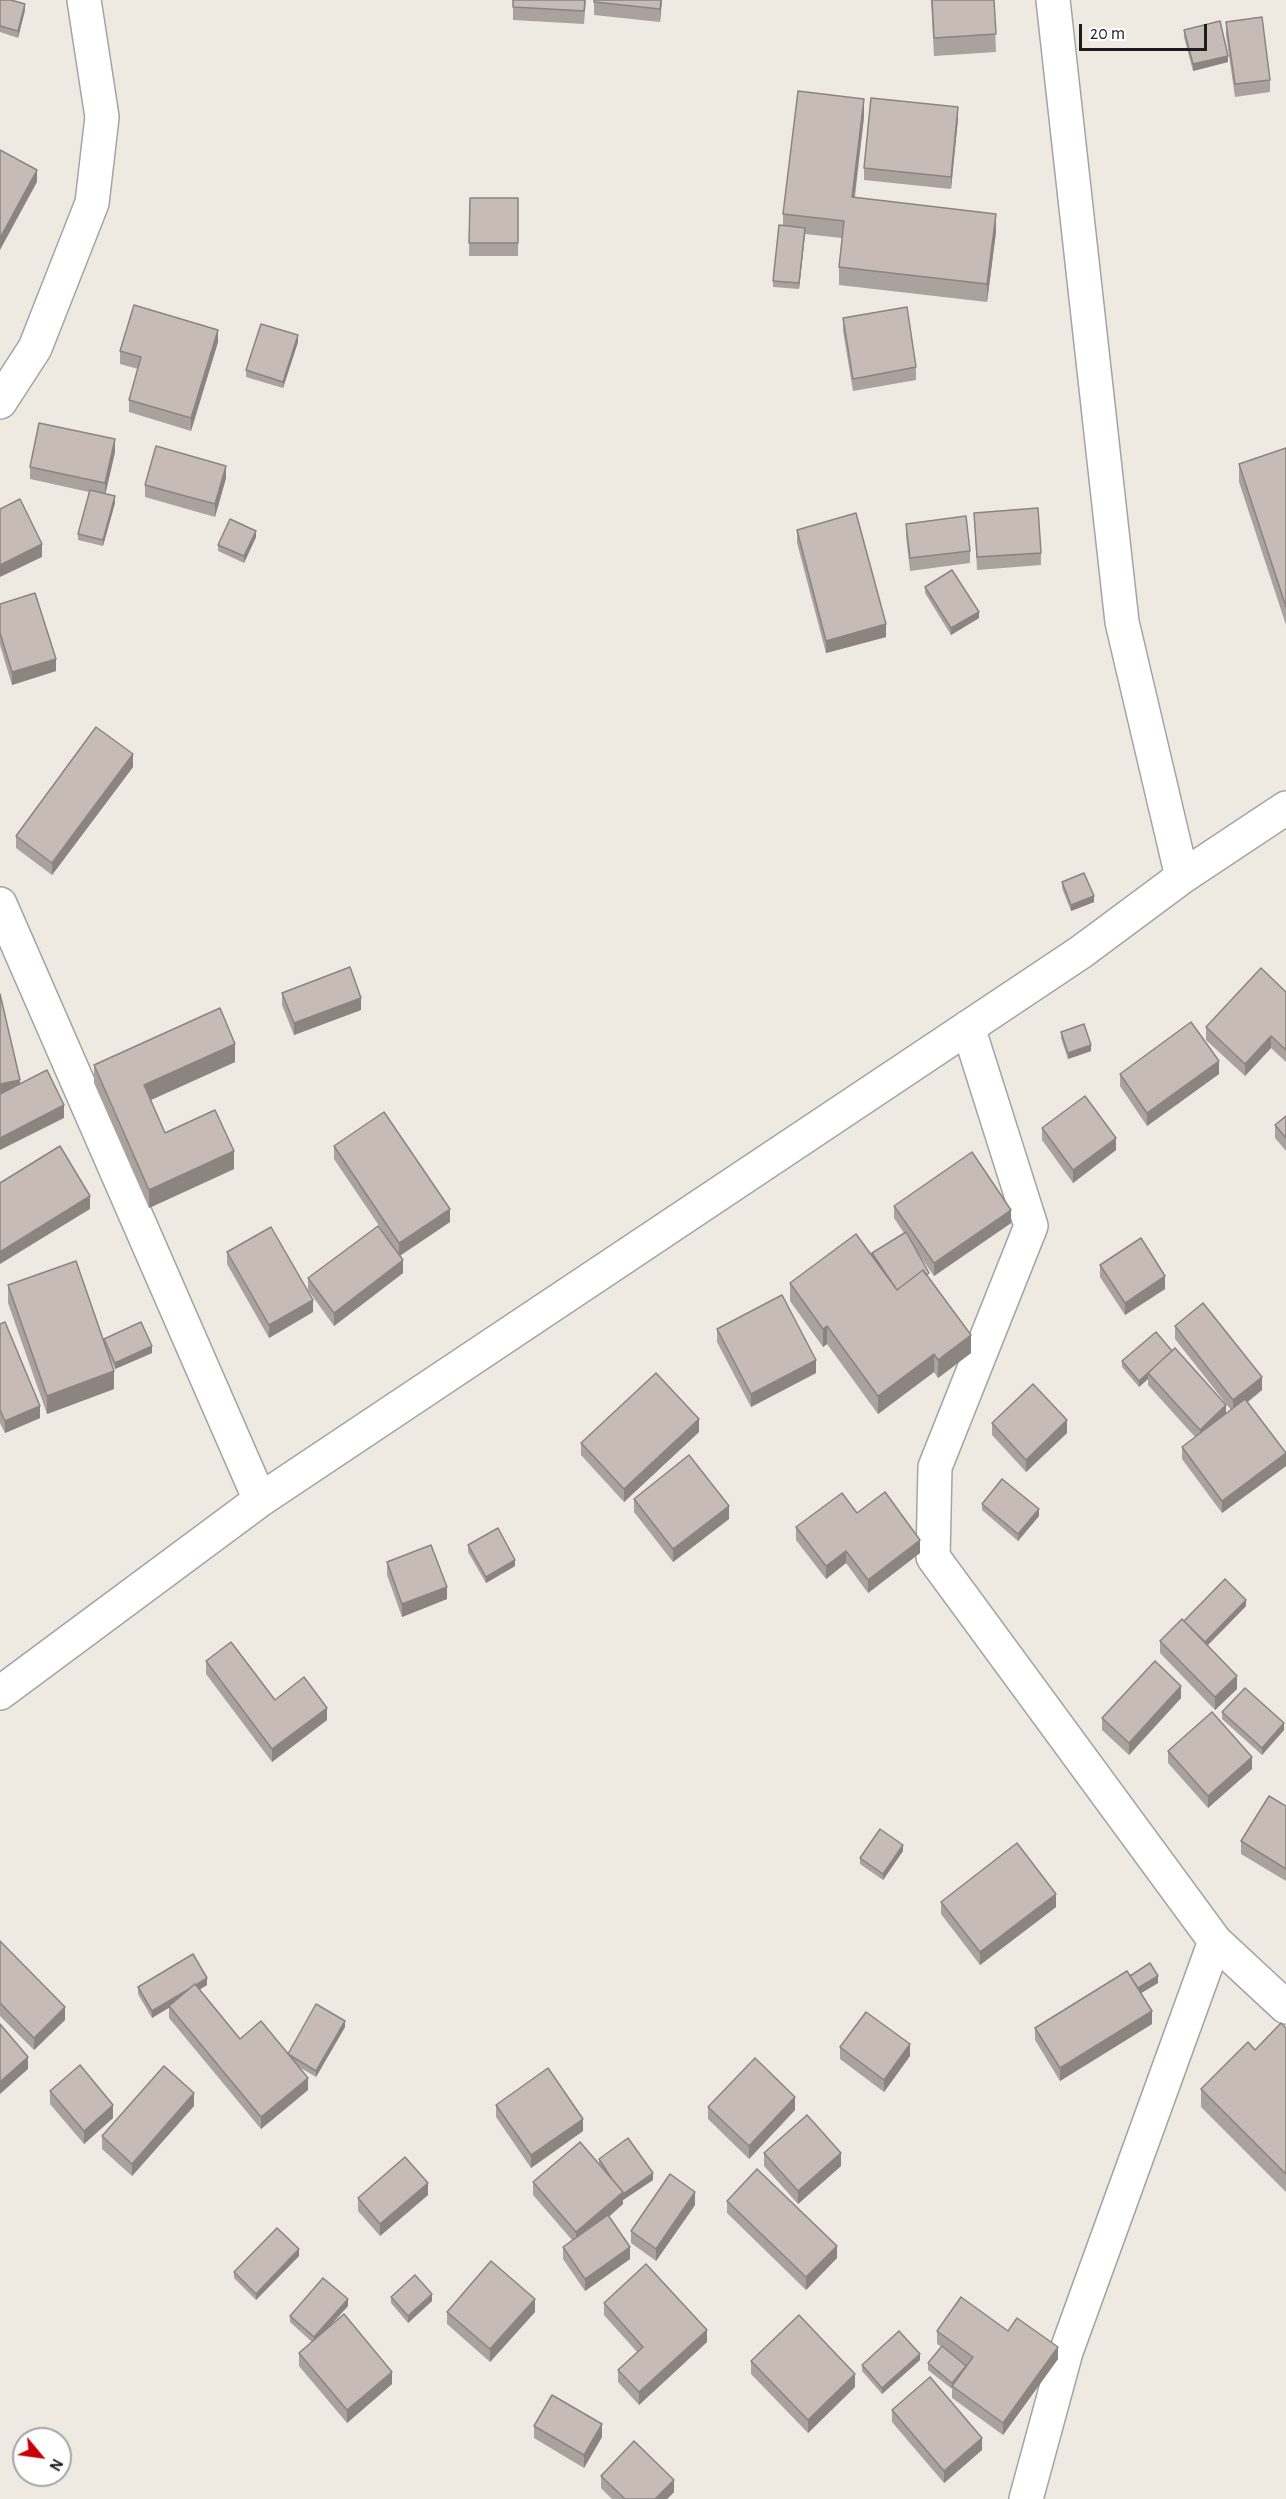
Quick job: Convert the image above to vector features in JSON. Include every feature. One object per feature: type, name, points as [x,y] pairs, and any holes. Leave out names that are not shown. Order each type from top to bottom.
[{"type":"street","points":[[0,402],[35,348],[92,203],[102,117],[84,0]]},
{"type":"street","points":[[1053,0],[1122,622],[1182,878]]},
{"type":"street","points":[[0,1693],[260,1500],[1081,952],[1182,878],[1281,822]]},
{"type":"street","points":[[0,904],[260,1500]]},
{"type":"street","points":[[968,1027],[1031,1226],[935,1467],[933,1557],[1215,1941],[1286,2007]]},
{"type":"street","points":[[1026,2499],[1066,2352],[1215,1941]]},
{"type":"building","points":[[0,0],[25,4],[18,31],[0,26]]},
{"type":"building","points":[[513,0],[585,0],[584,11],[513,7]]},
{"type":"building","points":[[594,0],[661,0],[660,9],[594,2]]},
{"type":"building","points":[[932,0],[994,0],[996,34],[934,38]]},
{"type":"building","points":[[1262,17],[1270,80],[1235,84],[1226,22]]},
{"type":"building","points":[[1220,21],[1228,56],[1193,64],[1184,30]]},
{"type":"building","points":[[798,91],[864,99],[852,197],[996,214],[987,284],[839,267],[844,221],[783,214]]},
{"type":"building","points":[[871,98],[958,107],[951,177],[864,168]]},
{"type":"building","points":[[0,150],[37,170],[0,238]]},
{"type":"building","points":[[470,198],[518,198],[518,243],[469,243]]},
{"type":"building","points":[[779,225],[805,228],[799,283],[773,281]]},
{"type":"building","points":[[134,305],[218,330],[191,418],[129,400],[141,357],[120,351]]},
{"type":"building","points":[[907,307],[916,367],[853,379],[843,318]]},
{"type":"building","points":[[261,324],[298,335],[283,382],[246,370]]},
{"type":"building","points":[[39,423],[115,439],[105,483],[30,467]]},
{"type":"building","points":[[156,446],[226,466],[215,504],[145,485]]},
{"type":"building","points":[[1286,448],[1286,607],[1239,464]]},
{"type":"building","points":[[90,490],[115,496],[103,540],[78,534]]},
{"type":"building","points":[[20,499],[42,544],[0,565],[0,509]]},
{"type":"building","points":[[1038,508],[1041,553],[977,557],[974,513]]},
{"type":"building","points":[[856,513],[886,624],[826,641],[797,530]]},
{"type":"building","points":[[966,516],[970,551],[910,558],[906,524]]},
{"type":"building","points":[[230,519],[256,531],[244,556],[218,545]]},
{"type":"building","points":[[952,570],[979,612],[951,628],[925,587]]},
{"type":"building","points":[[35,593],[56,659],[12,672],[0,633],[0,604]]},
{"type":"building","points":[[96,727],[133,754],[52,863],[16,836]]},
{"type":"building","points":[[1084,873],[1094,896],[1071,905],[1062,882]]},
{"type":"building","points":[[350,967],[361,998],[294,1023],[282,993]]},
{"type":"building","points":[[1261,968],[1286,992],[1286,1050],[1271,1036],[1245,1064],[1206,1027]]},
{"type":"building","points":[[0,994],[20,1080],[0,1084]]},
{"type":"building","points":[[220,1008],[235,1044],[144,1085],[165,1133],[215,1110],[234,1151],[149,1190],[94,1065]]},
{"type":"building","points":[[1191,1022],[1219,1061],[1147,1113],[1120,1074]]},
{"type":"building","points":[[1084,1024],[1091,1045],[1068,1053],[1061,1032]]},
{"type":"building","points":[[47,1070],[64,1105],[0,1138],[0,1094]]},
{"type":"building","points":[[1085,1096],[1116,1138],[1073,1170],[1042,1128]]},
{"type":"building","points":[[384,1112],[450,1209],[399,1243],[334,1146]]},
{"type":"building","points":[[1286,1116],[1286,1138],[1275,1125]]},
{"type":"building","points":[[60,1146],[90,1196],[0,1252],[0,1183]]},
{"type":"building","points":[[972,1152],[1011,1210],[934,1263],[894,1206]]},
{"type":"building","points":[[378,1226],[403,1260],[334,1313],[308,1278]]},
{"type":"building","points":[[271,1227],[313,1300],[269,1325],[227,1252]]},
{"type":"building","points":[[906,1232],[929,1273],[926,1275],[923,1270],[897,1290],[872,1253]]},
{"type":"building","points":[[856,1234],[897,1290],[923,1270],[971,1335],[938,1360],[934,1354],[878,1396],[827,1326],[823,1329],[790,1283]]},
{"type":"building","points":[[1141,1238],[1165,1276],[1125,1303],[1100,1265]]},
{"type":"building","points":[[76,1261],[114,1371],[47,1396],[8,1285]]},
{"type":"building","points":[[782,1295],[816,1360],[751,1394],[717,1329]]},
{"type":"building","points":[[1203,1303],[1262,1377],[1233,1400],[1175,1326]]},
{"type":"building","points":[[5,1322],[40,1406],[5,1421],[0,1410],[0,1324]]},
{"type":"building","points":[[141,1322],[152,1346],[115,1363],[104,1339]]},
{"type":"building","points":[[1156,1332],[1172,1351],[1139,1381],[1122,1361]]},
{"type":"building","points":[[1175,1348],[1226,1405],[1200,1430],[1148,1373]]},
{"type":"building","points":[[656,1373],[699,1419],[624,1489],[581,1443]]},
{"type":"building","points":[[1033,1384],[1067,1420],[1026,1460],[992,1423]]},
{"type":"building","points":[[1245,1399],[1286,1453],[1222,1501],[1182,1447]]},
{"type":"building","points":[[689,1455],[729,1506],[673,1549],[634,1499]]},
{"type":"building","points":[[1002,1479],[1039,1509],[1018,1534],[982,1504]]},
{"type":"building","points":[[885,1492],[920,1540],[868,1580],[846,1551],[826,1566],[796,1527],[842,1493],[857,1513]]},
{"type":"building","points":[[498,1528],[515,1560],[486,1577],[468,1545]]},
{"type":"building","points":[[431,1545],[447,1587],[402,1604],[387,1562]]},
{"type":"building","points":[[1225,1579],[1246,1600],[1205,1642],[1184,1621]]},
{"type":"building","points":[[1182,1619],[1237,1676],[1215,1697],[1160,1641]]},
{"type":"building","points":[[231,1642],[275,1700],[304,1677],[327,1708],[272,1749],[206,1661]]},
{"type":"building","points":[[1155,1661],[1181,1686],[1129,1743],[1102,1718]]},
{"type":"building","points":[[1245,1688],[1284,1723],[1262,1748],[1222,1712]]},
{"type":"building","points":[[1212,1712],[1252,1757],[1208,1796],[1168,1751]]},
{"type":"building","points":[[1269,1796],[1286,1806],[1286,1869],[1241,1841]]},
{"type":"building","points":[[880,1829],[903,1845],[883,1874],[860,1858]]},
{"type":"building","points":[[1017,1843],[1056,1894],[980,1952],[941,1902]]},
{"type":"building","points":[[0,1941],[65,2007],[34,2038],[0,2003]]},
{"type":"building","points":[[193,1954],[207,1978],[152,2011],[138,1987]]},
{"type":"building","points":[[1150,1963],[1158,1976],[1138,1988],[1130,1976]]},
{"type":"building","points":[[1127,1971],[1152,2011],[1060,2068],[1035,2028]]},
{"type":"building","points":[[195,1984],[240,2039],[261,2021],[308,2078],[261,2117],[169,2006]]},
{"type":"building","points":[[316,2004],[345,2021],[316,2071],[288,2054]]},
{"type":"building","points":[[866,2012],[910,2044],[884,2080],[840,2047]]},
{"type":"building","points":[[1281,2023],[1286,2028],[1286,2174],[1201,2089],[1248,2042],[1255,2050]]},
{"type":"building","points":[[0,2024],[28,2057],[0,2082]]},
{"type":"building","points":[[755,2058],[795,2097],[749,2146],[708,2107]]},
{"type":"building","points":[[80,2065],[113,2105],[84,2131],[50,2091]]},
{"type":"building","points":[[164,2066],[194,2093],[132,2164],[102,2136]]},
{"type":"building","points":[[548,2068],[583,2119],[531,2155],[496,2105]]},
{"type":"building","points":[[807,2115],[841,2153],[798,2191],[764,2153]]},
{"type":"building","points":[[628,2138],[653,2173],[623,2194],[599,2159]]},
{"type":"building","points":[[580,2142],[623,2192],[576,2232],[533,2182]]},
{"type":"building","points":[[405,2157],[428,2183],[380,2224],[358,2198]]},
{"type":"building","points":[[757,2169],[837,2246],[806,2277],[727,2201]]},
{"type":"building","points":[[670,2174],[695,2192],[656,2249],[631,2231]]},
{"type":"building","points":[[608,2215],[630,2247],[585,2279],[563,2247]]},
{"type":"building","points":[[277,2228],[299,2249],[256,2294],[234,2272]]},
{"type":"building","points":[[491,2261],[535,2299],[490,2349],[447,2312]]},
{"type":"building","points":[[646,2264],[707,2330],[639,2392],[618,2370],[643,2347],[604,2303]]},
{"type":"building","points":[[415,2275],[432,2294],[408,2316],[391,2297]]},
{"type":"building","points":[[323,2278],[348,2299],[314,2337],[290,2316]]},
{"type":"building","points":[[961,2297],[1008,2331],[1017,2318],[1058,2347],[1003,2423],[952,2386],[973,2357],[937,2331]]},
{"type":"building","points":[[344,2314],[392,2372],[347,2410],[299,2353]]},
{"type":"building","points":[[799,2315],[855,2374],[808,2420],[751,2361]]},
{"type":"building","points":[[899,2331],[920,2354],[882,2388],[862,2365]]},
{"type":"building","points":[[942,2346],[966,2366],[952,2383],[928,2363]]},
{"type":"building","points":[[930,2377],[982,2438],[944,2471],[892,2410]]},
{"type":"building","points":[[552,2395],[602,2424],[584,2455],[534,2426]]},
{"type":"building","points":[[634,2441],[674,2480],[655,2499],[625,2499],[601,2476]]}]
